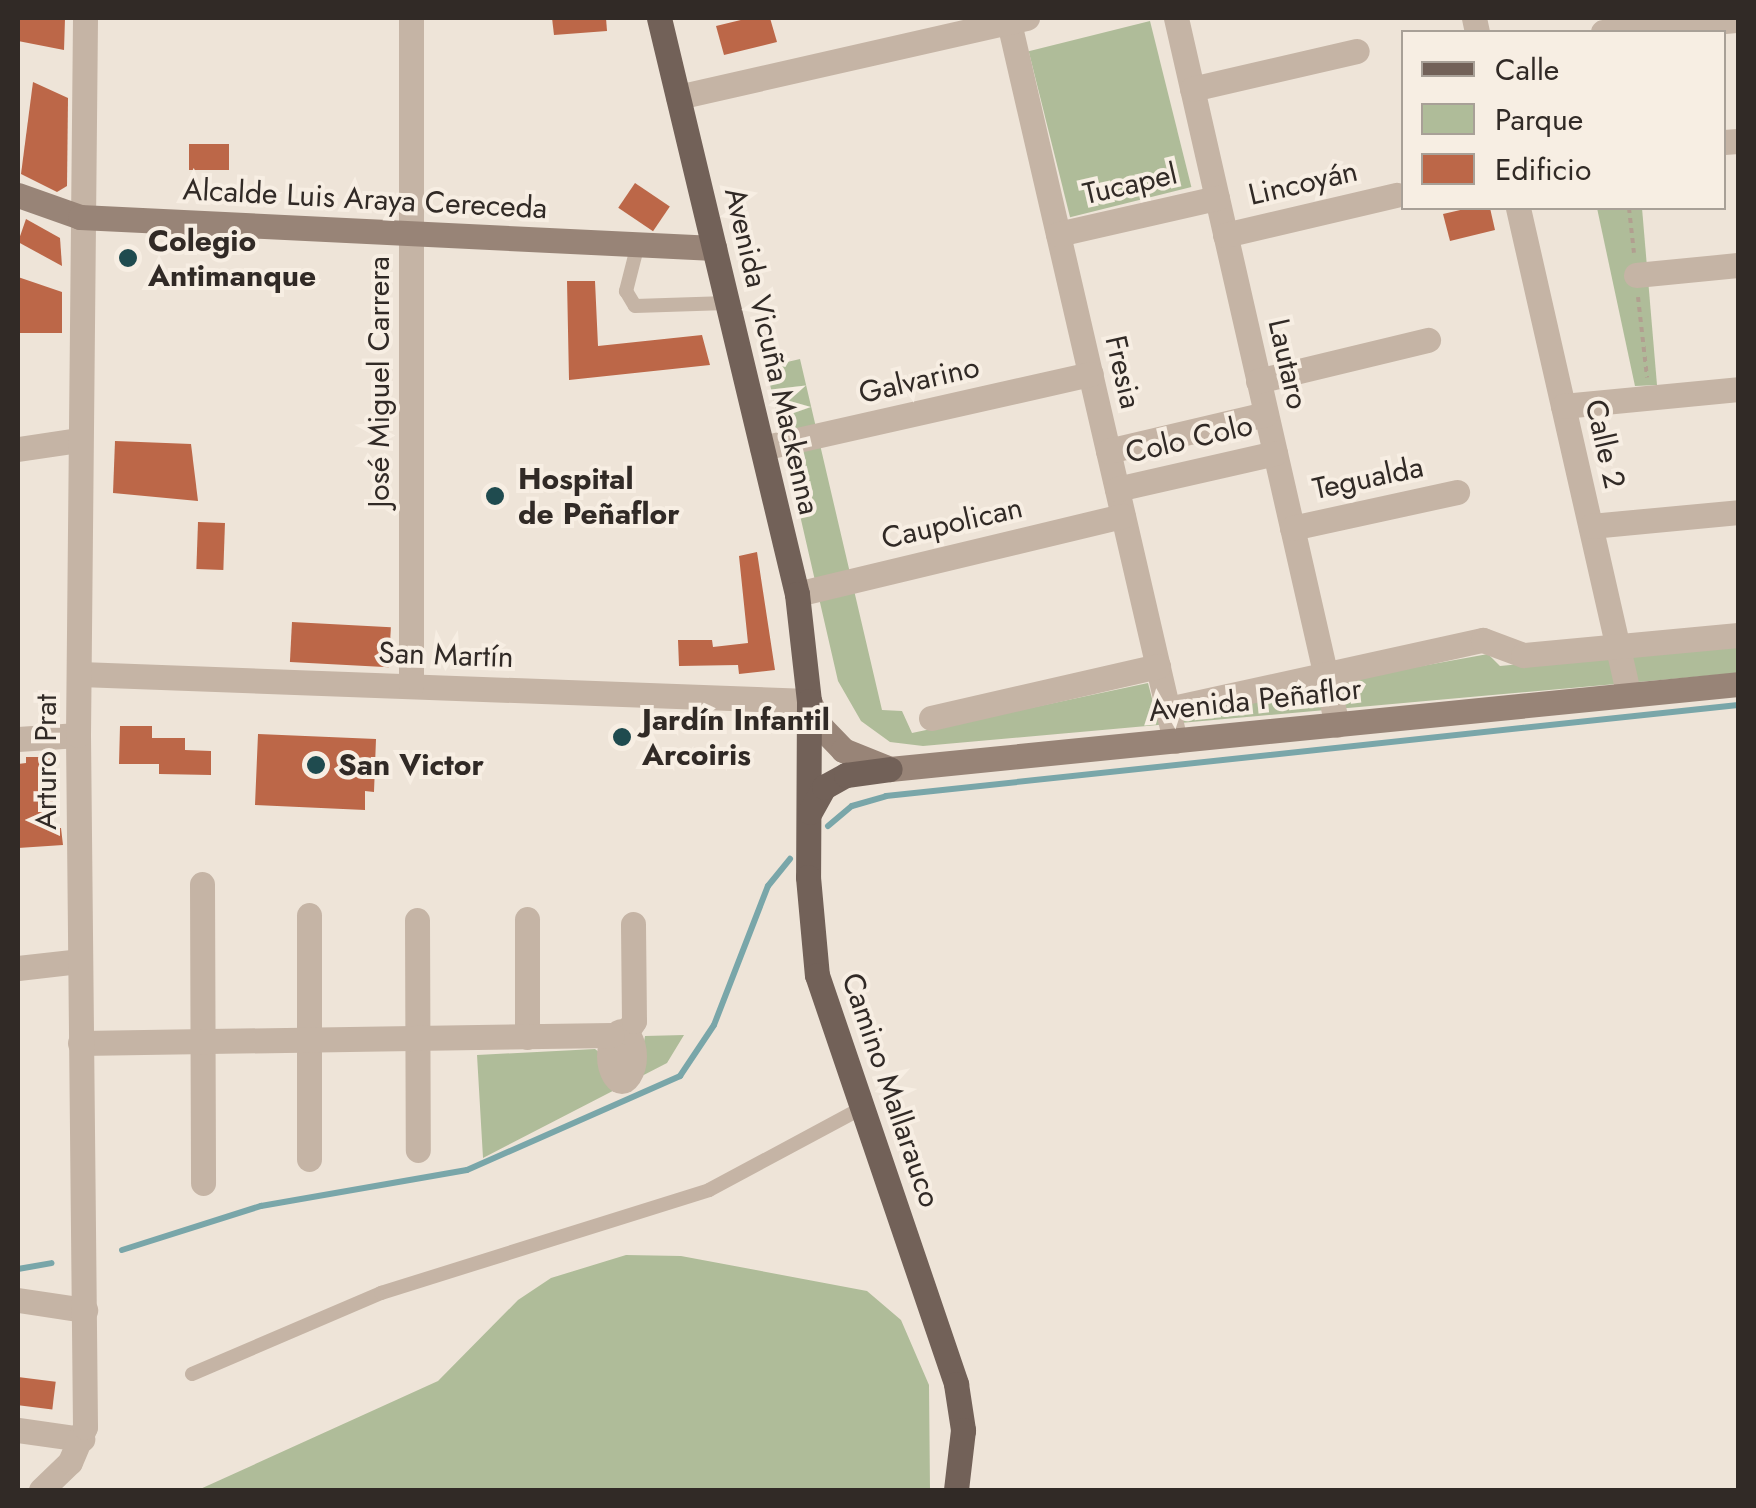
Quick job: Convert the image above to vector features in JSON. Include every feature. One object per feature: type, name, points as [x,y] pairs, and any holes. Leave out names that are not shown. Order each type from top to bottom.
[{"type":"main road","name":"Avenida Vicuña Mackenna","points":[[659,18],[797,594],[809,701]]},
{"type":"main road","name":"Alcalde Luis Araya Cereceda","points":[[18,195],[80,217],[714,248]]},
{"type":"main road","name":"Avenida Peñaflor","points":[[809,701],[821,727],[843,750],[890,769],[1738,684]]},
{"type":"main road","name":"Camino Mallarauco","points":[[809,701],[812,947],[956,1384],[964,1430],[956,1490]]},
{"type":"main road","points":[[808,817],[824,787],[846,775],[890,769]]},
{"type":"street","name":"Arturo Prat","points":[[82,1439],[85,1310],[79,961],[78,440],[85,18]]},
{"type":"street","name":"José Miguel Carrera","points":[[411,18],[411,686]]},
{"type":"street","name":"Lautaro","points":[[1176,18],[1337,725]]},
{"type":"street","points":[[678,98],[1015,19]]},
{"type":"street","name":"Fresia","points":[[1015,19],[1058,234],[1175,741]]},
{"type":"street","points":[[1626,30],[1738,20]]},
{"type":"street","points":[[1192,89],[1357,51]]},
{"type":"street","name":"Lincoyán","points":[[1225,234],[1396,195]]},
{"type":"street","name":"Tucapel","points":[[1058,234],[1216,198]]},
{"type":"street","name":"Calle 2","points":[[1518,210],[1629,695]]},
{"type":"street","points":[[1636,275],[1738,265]]},
{"type":"street","points":[[1258,382],[1428,340]]},
{"type":"street","name":"Galvarino","points":[[762,448],[1090,374]]},
{"type":"street","points":[[1563,406],[1738,389]]},
{"type":"street","name":"Colo Colo","points":[[1108,451],[1266,414]]},
{"type":"street","points":[[18,450],[78,440]]},
{"type":"street","name":"Colo Colo","points":[[1117,490],[1275,453]]},
{"type":"street","name":"Tegualda","points":[[1292,528],[1457,492]]},
{"type":"street","points":[[1591,526],[1738,512]]},
{"type":"street","name":"Caupolican","points":[[797,594],[1123,516]]},
{"type":"street","name":"Avenida Peñaflor","points":[[1168,708],[1488,639],[1517,655],[1738,634]]},
{"type":"street","name":"Avenida Peñaflor","points":[[931,718],[1158,666]]},
{"type":"street","name":"San Martín","points":[[80,674],[809,701]]},
{"type":"street","points":[[18,739],[78,734]]},
{"type":"street","points":[[202,884],[203,1183]]},
{"type":"street","points":[[309,915],[309,1159]]},
{"type":"street","points":[[527,919],[527,1037]]},
{"type":"street","points":[[417,920],[418,1150]]},
{"type":"street","points":[[80,1043],[619,1034],[634,1021],[633,924]]},
{"type":"street","points":[[18,968],[79,961]]},
{"type":"street","points":[[18,1300],[85,1310]]},
{"type":"street","points":[[18,1430],[82,1439]]},
{"type":"street","points":[[40,1490],[82,1439]]},
{"type":"lane","points":[[638,244],[626,291],[635,306],[727,303]]},
{"type":"lane","points":[[192,1374],[381,1292],[709,1190],[862,1108]]},
{"type":"path","points":[[1630,210],[1649,398]]},
{"type":"green space","points":[[1150,21],[1191,187],[1070,217],[1029,51]]},
{"type":"green space","points":[[1597,210],[1642,210],[1657,385],[1635,386]]},
{"type":"green space","points":[[800,359],[882,710],[902,711],[912,733],[1148,683],[1156,714],[1488,654],[1500,666],[1738,642],[1738,673],[923,746],[890,742],[861,721],[838,681],[766,367]]},
{"type":"green space","points":[[684,1035],[667,1063],[483,1158],[477,1055],[595,1049],[616,1066],[640,1064],[645,1036]]},
{"type":"green space","points":[[626,1255],[681,1256],[867,1291],[901,1320],[929,1385],[930,1490],[198,1490],[438,1381],[518,1300],[551,1278]]},
{"type":"building","points":[[18,18],[65,18],[64,50],[18,41]]},
{"type":"building","points":[[552,18],[606,18],[607,31],[554,35]]},
{"type":"building","points":[[749,18],[770,18],[777,42],[724,55],[716,26]]},
{"type":"building","points":[[33,82],[68,98],[67,186],[57,192],[21,174]]},
{"type":"building","points":[[189,144],[229,144],[229,170],[189,170]]},
{"type":"building","points":[[635,183],[670,206],[653,231],[618,208]]},
{"type":"building","points":[[1490,210],[1495,230],[1450,241],[1443,214]]},
{"type":"building","points":[[26,219],[60,238],[62,266],[18,242]]},
{"type":"building","points":[[18,277],[62,292],[62,333],[18,333]]},
{"type":"building","points":[[567,281],[595,281],[598,346],[702,335],[710,365],[569,380]]},
{"type":"building","points":[[115,441],[191,444],[198,501],[113,493]]},
{"type":"building","points":[[198,522],[225,523],[223,570],[196,569]]},
{"type":"building","points":[[757,552],[775,670],[739,674],[738,665],[679,666],[678,640],[712,640],[713,647],[748,643],[739,556]]},
{"type":"building","points":[[292,622],[391,627],[389,667],[290,662]]},
{"type":"building","points":[[120,726],[152,726],[152,738],[185,738],[185,750],[211,751],[211,775],[159,774],[159,764],[119,764]]},
{"type":"building","name":"San Victor","points":[[258,734],[376,739],[374,792],[365,791],[365,810],[255,805]]},
{"type":"building","points":[[26,757],[51,757],[54,828],[61,828],[63,845],[18,848],[18,764],[26,763]]},
{"type":"building","points":[[18,1377],[56,1382],[52,1409],[18,1405]]},
{"type":"waterway","points":[[828,826],[852,806],[886,796],[1738,705]]},
{"type":"waterway","points":[[122,1250],[261,1206],[467,1170],[680,1076],[714,1025],[768,886],[790,859]]},
{"type":"waterway","points":[[18,1269],[51,1263]]},
{"type":"place","name":"Colegio Antimanque","points":[[128,258]]},
{"type":"place","name":"Hospital de Peñaflor","points":[[495,496]]},
{"type":"place","name":"Jardín Infantil Arcoiris","points":[[622,737]]},
{"type":"place","name":"San Victor","points":[[316,765]]}]
